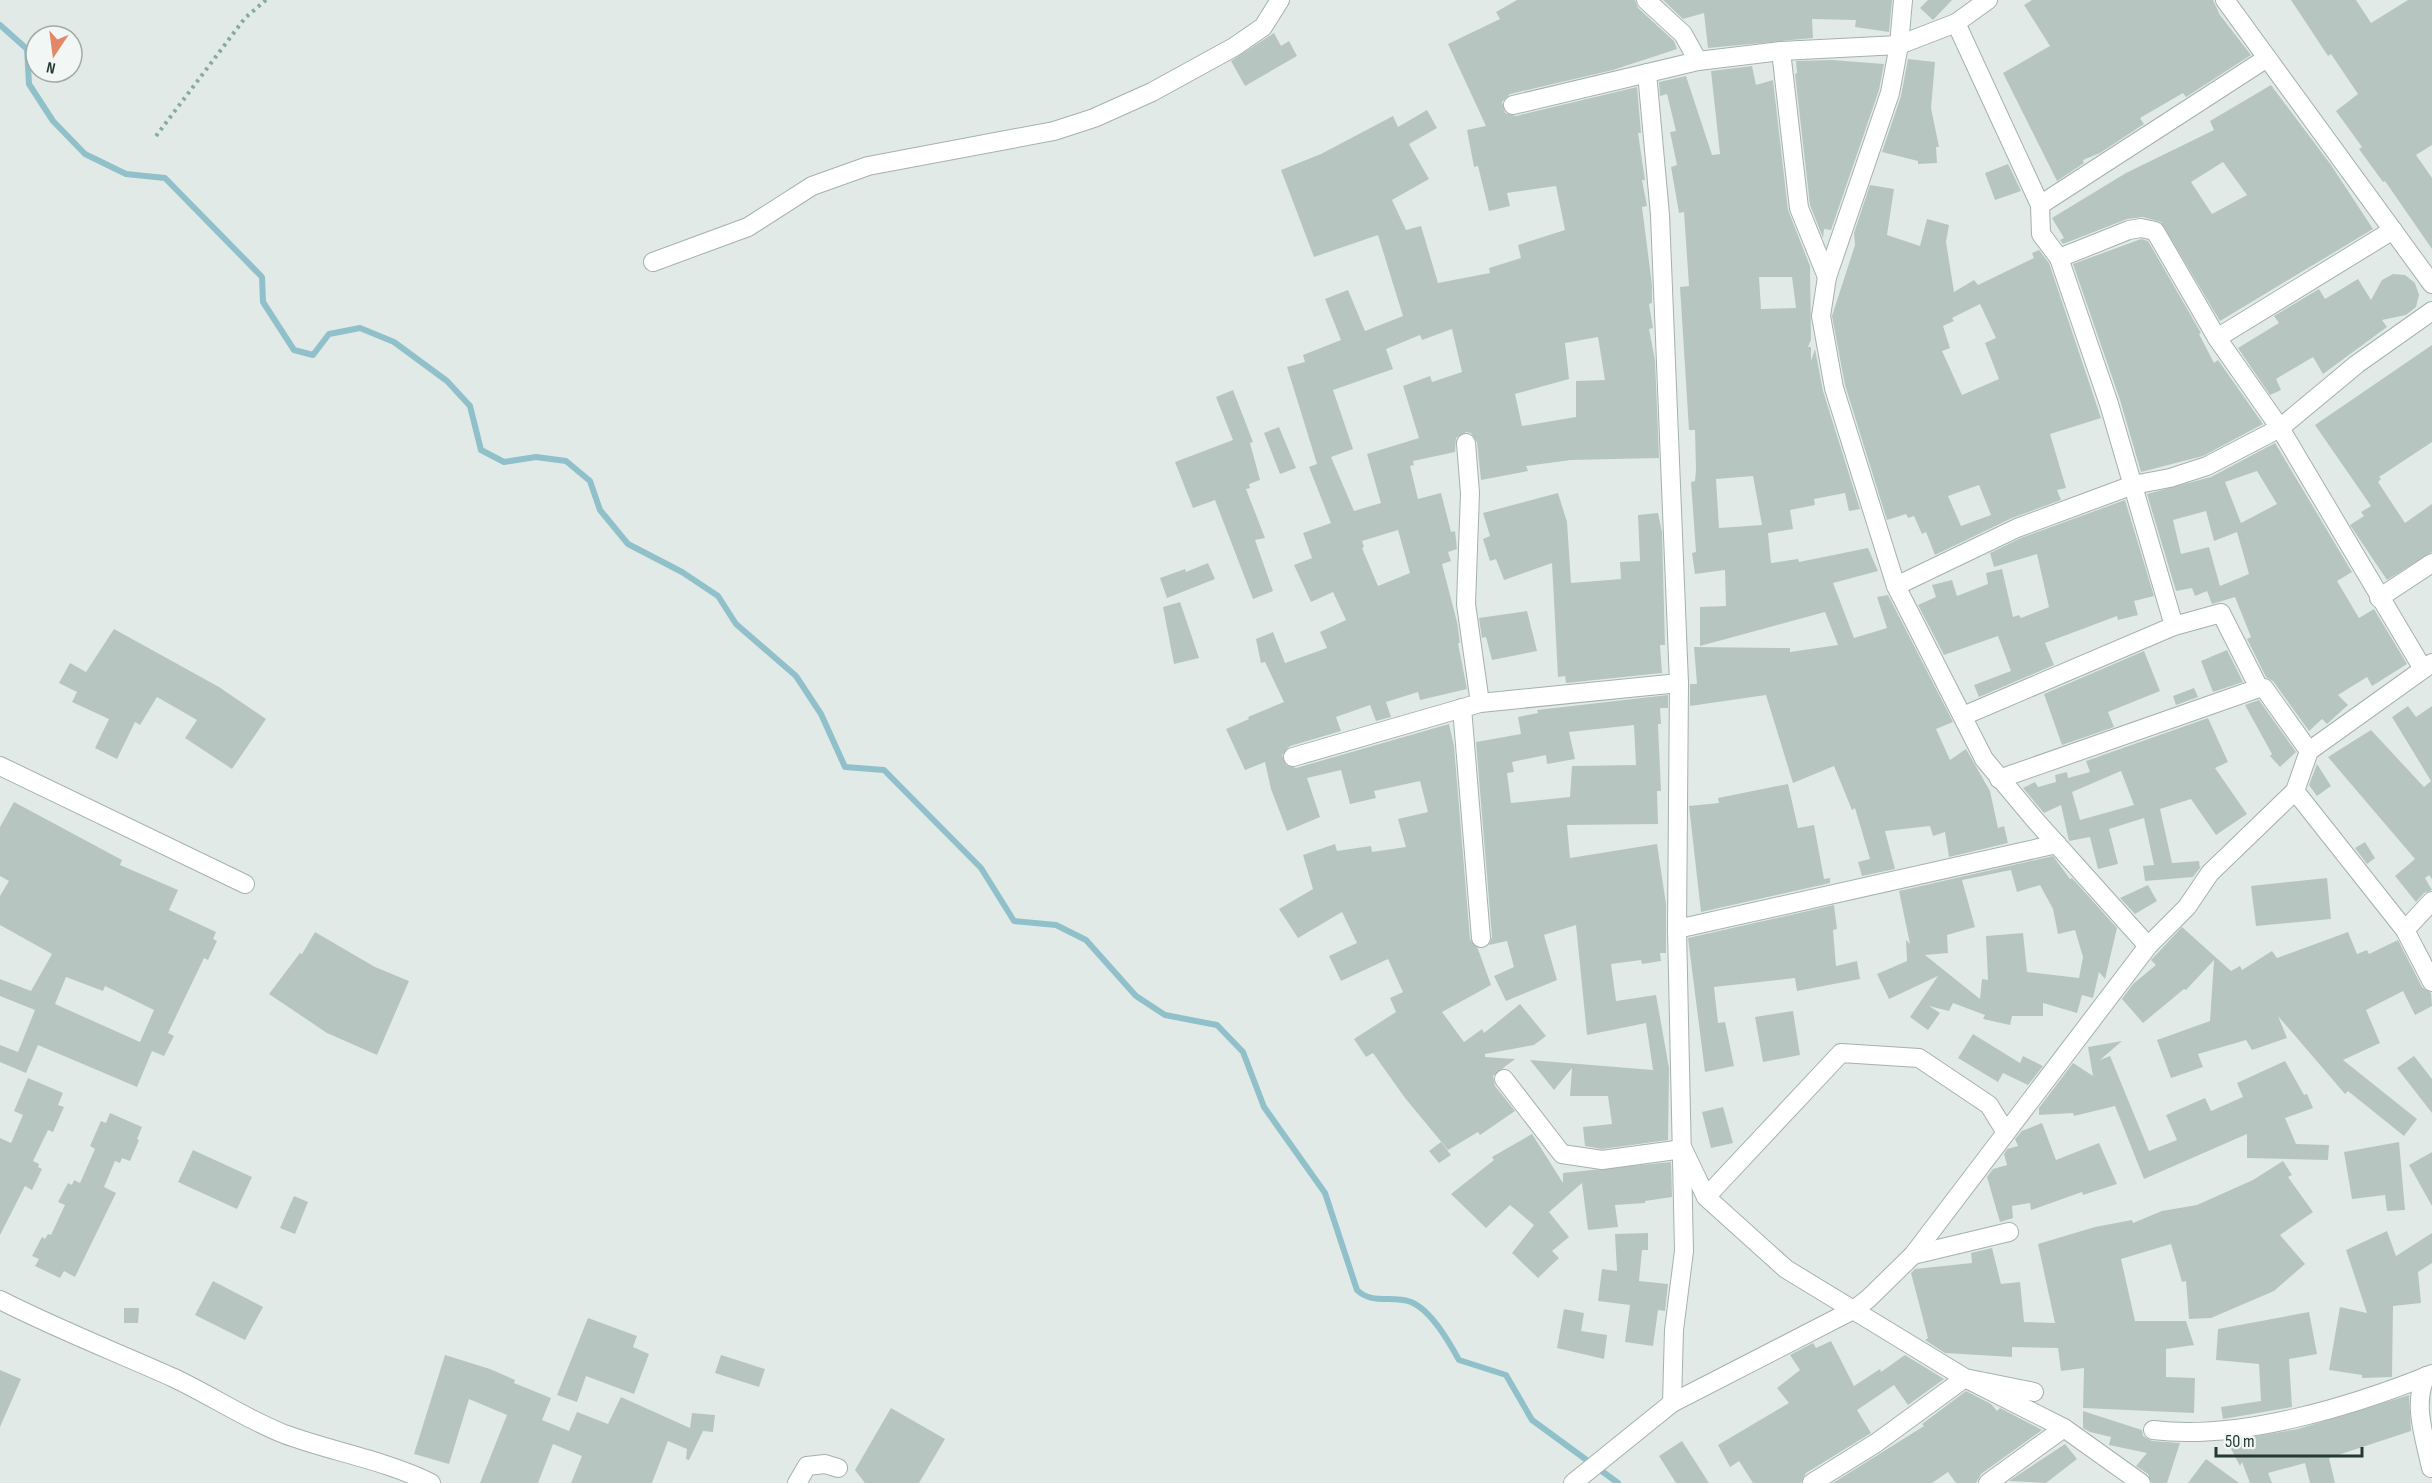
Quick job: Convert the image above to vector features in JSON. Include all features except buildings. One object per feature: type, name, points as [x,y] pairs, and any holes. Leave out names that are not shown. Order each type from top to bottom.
[{"type":"street","points":[[653,262],[748,227],[812,186],[868,166],[1054,131],[1094,118],[1152,92],[1234,47],[1263,27],[1280,0]]},
{"type":"street","points":[[1646,0],[1683,34],[1698,61]]},
{"type":"street","points":[[1903,0],[1899,45],[1890,93],[1827,277],[1821,316],[1834,388],[1896,586],[1984,759],[2148,946]]},
{"type":"street","points":[[1514,105],[1698,61],[1781,51],[1899,45],[1956,22],[1988,0]]},
{"type":"street","points":[[2225,0],[2432,284]]},
{"type":"street","points":[[1956,22],[2040,205],[2041,234],[2059,258],[2133,484],[2174,626]]},
{"type":"street","points":[[1781,51],[1799,208],[1827,277]]},
{"type":"street","points":[[2040,205],[2267,58]]},
{"type":"street","points":[[1647,73],[1660,215],[1679,683],[1677,929],[1684,1251],[1674,1329],[1672,1403]]},
{"type":"street","points":[[1573,1483],[1672,1403],[1855,1309],[1913,1255],[2004,1131],[2148,946],[2187,907],[2210,873],[2295,791],[2309,751],[2427,666],[2379,598],[2280,428],[2217,338],[2155,231],[2141,228],[2129,230],[2059,258]]},
{"type":"street","points":[[2217,338],[2393,230]]},
{"type":"street","points":[[1896,586],[2017,528],[2133,484],[2170,478],[2207,466],[2280,428],[2357,364],[2432,311]]},
{"type":"street","points":[[1466,443],[1470,493],[1466,604],[1480,703]]},
{"type":"street","points":[[2379,598],[2432,563]]},
{"type":"street","points":[[1964,716],[2174,626],[2221,613],[2259,688]]},
{"type":"street","points":[[1293,758],[1480,703],[1679,683]]},
{"type":"street","points":[[2000,779],[2259,688],[2264,688],[2309,751]]},
{"type":"street","points":[[1462,708],[1481,938]]},
{"type":"street","points":[[0,766],[245,884]]},
{"type":"street","points":[[2295,791],[2405,930],[2432,982]]},
{"type":"street","points":[[1677,929],[2057,844]]},
{"type":"street","points":[[2405,930],[2432,902]]},
{"type":"street","points":[[1706,1197],[1841,1053],[1919,1058],[1989,1105],[2004,1131]]},
{"type":"street","points":[[1504,1079],[1562,1154],[1602,1160],[1683,1149]]},
{"type":"street","points":[[1683,1149],[1706,1197],[1786,1269],[1965,1378],[2064,1428],[2141,1483]]},
{"type":"street","points":[[1913,1255],[2009,1232]]},
{"type":"street","points":[[0,1300],[44,1323],[176,1379],[269,1427],[385,1464],[431,1483]]},
{"type":"street","points":[[2152,1430],[2174,1433],[2257,1425],[2357,1401],[2429,1375]]},
{"type":"street","points":[[2429,1375],[2420,1389],[2420,1411],[2431,1468]]},
{"type":"street","points":[[1812,1483],[1876,1443],[1965,1378],[2034,1392]]},
{"type":"street","points":[[1988,1483],[2064,1428]]},
{"type":"street","points":[[797,1483],[807,1466],[825,1464],[837,1468]]},
{"type":"path","points":[[156,136],[245,18],[266,0]]},
{"type":"waterway","points":[[0,25],[27,49],[29,84],[53,121],[85,154],[126,174],[165,178],[262,277],[263,302],[294,350],[313,355],[329,334],[360,328],[394,342],[447,381],[470,406],[481,450],[504,462],[536,457],[566,461],[590,481],[600,510],[628,544],[682,572],[718,596],[736,624],[796,676],[821,714],[845,767],[884,770],[981,868],[1014,921],[1056,925],[1086,940],[1136,996],[1165,1015],[1217,1025],[1243,1052],[1264,1107],[1325,1193],[1357,1290],[1363,1295],[1376,1299],[1404,1300],[1418,1306],[1439,1327],[1459,1360],[1506,1375],[1532,1420],[1618,1483]]}]
